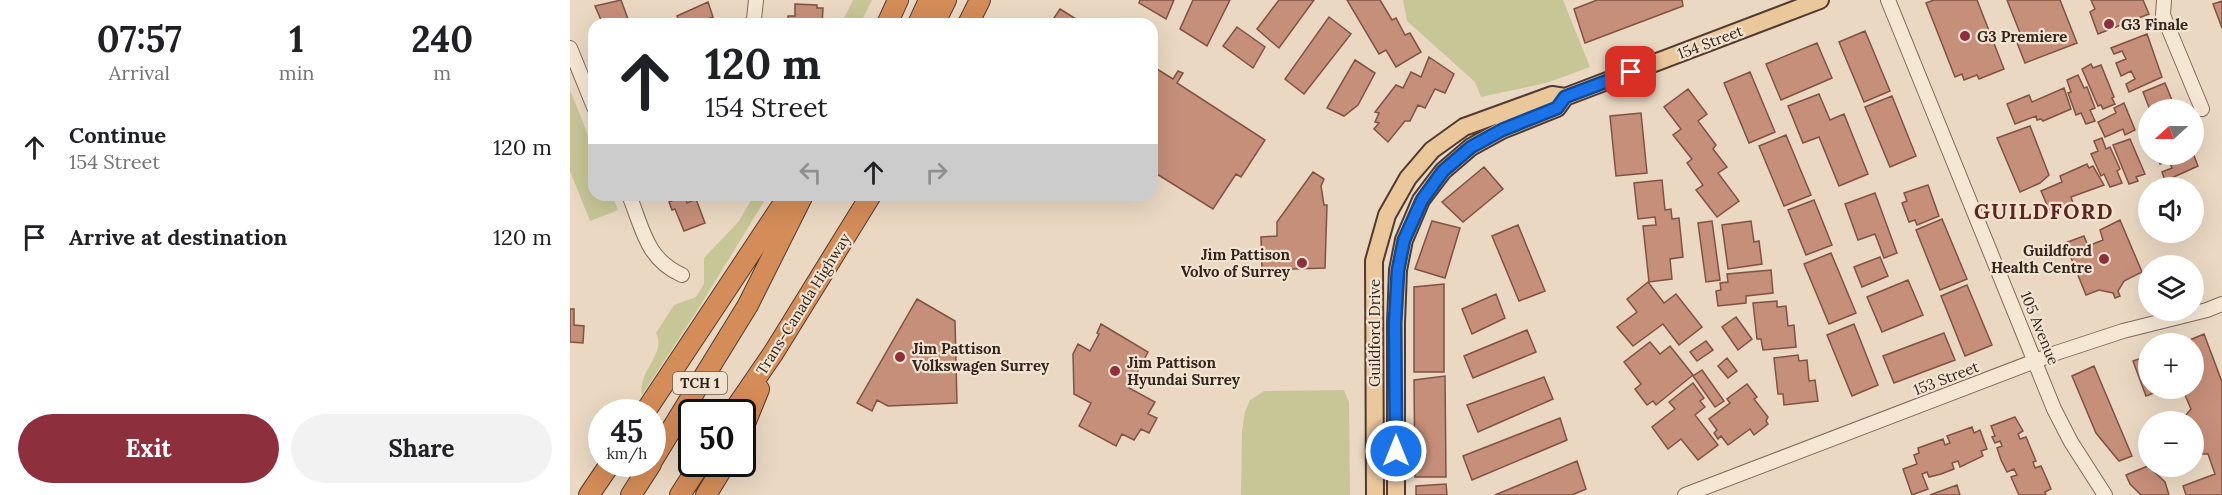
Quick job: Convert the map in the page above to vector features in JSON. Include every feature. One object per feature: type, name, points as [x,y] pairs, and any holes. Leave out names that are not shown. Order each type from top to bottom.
[{"type":"highway","points":[[890,18],[898,0]]},
{"type":"highway","points":[[921,18],[929,0]]},
{"type":"highway","points":[[937,18],[946,0]]},
{"type":"highway","points":[[971,18],[980,0]]},
{"type":"highway","points":[[654,399],[785,201]]},
{"type":"highway","name":"TCH 1","points":[[666,439],[748,305],[800,201]]},
{"type":"highway","points":[[748,305],[814,201]]},
{"type":"highway","points":[[833,256],[853,201]]},
{"type":"highway","name":"Trans-Canada Highway","points":[[742,399],[774,352],[867,201]]},
{"type":"highway","points":[[755,399],[774,352]]},
{"type":"highway","points":[[589,495],[601,477]]},
{"type":"highway","name":"TCH 1","points":[[631,495],[642,477]]},
{"type":"highway","points":[[680,495],[692,477]]},
{"type":"highway","points":[[706,495],[717,477]]},
{"type":"main road","name":"154 Street","points":[[1408,178],[1432,150],[1464,127],[1552,95],[1565,97],[1820,0]]},
{"type":"main road","name":"154 Street","points":[[1422,200],[1443,171],[1471,147],[1502,130],[1557,108],[1565,97]]},
{"type":"main road","name":"Guildford Drive","points":[[1375,495],[1374,261],[1388,214],[1408,178]]},
{"type":"main road","name":"Guildford Drive","points":[[1396,495],[1395,323],[1398,270],[1404,240],[1422,200]]},
{"type":"street","points":[[754,18],[756,0]]},
{"type":"street","name":"105 Avenue","points":[[1888,0],[2054,409],[2071,442],[2106,495]]},
{"type":"street","points":[[2163,0],[2163,15],[2198,99]]},
{"type":"street","points":[[570,48],[588,92]]},
{"type":"street","points":[[631,201],[652,252],[666,268],[681,275]]},
{"type":"street","name":"153 Street","points":[[1685,495],[2123,331],[2207,310],[2222,304]]},
{"type":"shaded area","points":[[853,0],[872,0],[863,18],[844,18]]},
{"type":"shaded area","points":[[1403,0],[1563,0],[1590,67],[1546,83],[1481,97],[1475,82],[1407,21]]},
{"type":"shaded area","points":[[570,90],[588,135],[588,201],[614,201],[618,210],[590,221],[570,171]]},
{"type":"shaded area","points":[[751,201],[764,201],[642,395],[644,378],[658,348],[656,333],[674,305],[696,297],[704,284],[704,258],[739,221]]},
{"type":"shaded area","points":[[1344,390],[1349,402],[1350,495],[1241,495],[1242,431],[1245,412],[1250,400],[1264,391]]},
{"type":"building","points":[[621,0],[628,18],[600,18],[595,6]]},
{"type":"building","points":[[1140,0],[1174,0],[1166,19],[1139,3]]},
{"type":"building","points":[[1193,0],[1230,0],[1207,46],[1180,29]]},
{"type":"building","points":[[1279,0],[1314,0],[1279,48],[1257,29]]},
{"type":"building","points":[[1347,0],[1380,0],[1392,20],[1396,18],[1405,35],[1410,33],[1421,52],[1396,67],[1386,50],[1379,54]]},
{"type":"building","points":[[1597,0],[1682,0],[1683,6],[1585,43],[1574,9]]},
{"type":"building","name":"G3 Premiere","points":[[1934,0],[1977,0],[2004,69],[1979,79],[1977,75],[1964,80],[1962,74],[1955,77],[1926,3]]},
{"type":"building","points":[[2007,0],[2060,0],[2077,43],[2025,63],[2016,40],[2022,38]]},
{"type":"building","name":"G3 Finale","points":[[2091,0],[2143,0],[2149,14],[2098,34],[2090,12],[2095,9]]},
{"type":"building","points":[[2222,1],[2222,28],[2213,4]]},
{"type":"building","points":[[708,2],[713,17],[678,18],[677,16]]},
{"type":"building","points":[[795,4],[817,5],[817,8],[823,8],[822,18],[788,18],[788,16],[795,16]]},
{"type":"building","points":[[1060,9],[1074,18],[1054,18]]},
{"type":"building","points":[[1329,17],[1351,34],[1304,94],[1285,79]]},
{"type":"building","points":[[1237,27],[1265,47],[1253,68],[1223,46]]},
{"type":"building","points":[[1865,31],[1890,91],[1864,102],[1839,42]]},
{"type":"building","points":[[2147,34],[2162,77],[2129,92],[2126,84],[2135,79],[2131,71],[2121,76],[2116,63],[2126,59],[2122,51],[2114,54],[2111,48]]},
{"type":"building","points":[[1817,43],[1832,78],[1781,100],[1766,64]]},
{"type":"building","points":[[1429,57],[1454,74],[1445,93],[1435,89],[1425,108],[1418,105],[1410,121],[1405,121],[1388,142],[1374,129],[1379,123],[1375,122],[1379,113],[1375,112],[1396,85],[1403,88],[1411,72],[1421,77]]},
{"type":"building","points":[[1355,60],[1375,73],[1358,105],[1344,116],[1327,108]]},
{"type":"building","points":[[2091,64],[2093,68],[2101,65],[2115,104],[2103,109],[2101,105],[2098,106],[2082,69]]},
{"type":"building","points":[[1158,70],[1173,79],[1178,71],[1183,73],[1177,83],[1265,140],[1241,177],[1236,174],[1213,209],[1158,175]]},
{"type":"building","points":[[1750,72],[1775,132],[1749,143],[1724,83]]},
{"type":"building","points":[[2078,75],[2084,88],[2087,87],[2095,108],[2090,110],[2095,121],[2086,124],[2081,113],[2076,115],[2068,93],[2071,92],[2067,80]]},
{"type":"building","points":[[2165,83],[2172,99],[2146,99],[2143,92]]},
{"type":"building","points":[[2064,88],[2071,109],[2043,121],[2037,120],[2036,116],[2015,124],[2007,104],[2029,95],[2032,102]]},
{"type":"building","points":[[1688,89],[1707,114],[1698,121],[1716,145],[1713,149],[1727,167],[1718,173],[1739,201],[1717,217],[1696,190],[1703,185],[1687,163],[1692,159],[1673,135],[1681,129],[1664,107]]},
{"type":"building","points":[[1819,94],[1830,120],[1844,114],[1868,174],[1839,186],[1819,137],[1803,143],[1788,106]]},
{"type":"building","points":[[1892,96],[1916,156],[1890,167],[1865,107]]},
{"type":"building","points":[[2124,103],[2135,130],[2125,135],[2123,129],[2105,137],[2098,122],[2116,113],[2114,108]]},
{"type":"building","points":[[1641,113],[1647,173],[1616,176],[1610,116]]},
{"type":"building","points":[[2030,126],[2049,175],[2040,183],[2020,192],[1997,138]]},
{"type":"building","points":[[1786,135],[1811,195],[1784,206],[1759,146]]},
{"type":"building","points":[[2102,138],[2106,149],[2110,147],[2120,169],[2117,171],[2122,183],[2110,187],[2104,174],[2101,176],[2091,154],[2098,151],[2094,141]]},
{"type":"building","points":[[2130,139],[2138,158],[2138,165],[2141,165],[2145,174],[2136,177],[2138,181],[2129,184],[2113,145]]},
{"type":"building","points":[[2087,164],[2089,168],[2093,166],[2104,185],[2071,197],[2073,203],[2050,212],[2041,191],[2062,182],[2060,176]]},
{"type":"building","points":[[2171,165],[2198,166],[2174,177],[2164,177],[2162,172],[2172,168]]},
{"type":"building","points":[[1484,167],[1503,189],[1463,222],[1442,202]]},
{"type":"building","points":[[1313,172],[1324,179],[1321,186],[1324,205],[1327,205],[1325,268],[1262,270],[1261,237],[1277,236],[1277,222]]},
{"type":"building","points":[[1662,180],[1665,210],[1671,209],[1672,219],[1679,218],[1683,257],[1670,259],[1672,279],[1649,282],[1643,226],[1656,225],[1655,217],[1638,219],[1634,183]]},
{"type":"building","points":[[1928,185],[1939,216],[1917,225],[1915,220],[1909,222],[1902,203],[1907,201],[1904,193]]},
{"type":"building","points":[[1875,193],[1897,253],[1884,258],[1875,234],[1858,240],[1845,204]]},
{"type":"building","points":[[1814,200],[1832,245],[1806,255],[1788,210]]},
{"type":"building","points":[[697,201],[705,223],[684,231],[675,209],[672,210],[669,202]]},
{"type":"building","points":[[1942,219],[1967,279],[1940,290],[1916,230]]},
{"type":"building","name":"Guildford Health Centre","points":[[2120,220],[2138,263],[2138,274],[2124,281],[2118,291],[2120,296],[2115,298],[2113,293],[2099,290],[2086,295],[2065,243],[2084,236],[2088,246],[2103,240],[2100,230]]},
{"type":"building","points":[[1432,221],[1460,228],[1445,278],[1415,269]]},
{"type":"building","points":[[1712,221],[1720,280],[1706,282],[1698,223]]},
{"type":"building","points":[[1751,221],[1754,242],[1759,241],[1762,264],[1728,269],[1722,225]]},
{"type":"building","points":[[1518,225],[1545,291],[1519,301],[1492,236]]},
{"type":"building","points":[[1831,253],[1856,313],[1829,324],[1804,264]]},
{"type":"building","points":[[1880,257],[1888,276],[1862,287],[1854,267]]},
{"type":"building","points":[[1771,270],[1773,293],[1746,296],[1746,303],[1718,306],[1716,291],[1721,290],[1720,283],[1728,282],[1727,274]]},
{"type":"building","points":[[1908,280],[1923,315],[1882,332],[1867,297]]},
{"type":"building","points":[[1648,282],[1664,303],[1676,294],[1702,327],[1679,345],[1663,324],[1633,346],[1617,327],[1637,312],[1627,299]]},
{"type":"building","points":[[1444,284],[1444,372],[1414,372],[1414,287]]},
{"type":"building","points":[[1967,285],[1992,345],[1965,356],[1941,296]]},
{"type":"building","points":[[1496,294],[1505,318],[1472,334],[1462,309]]},
{"type":"building","points":[[917,299],[955,321],[957,403],[888,406],[877,400],[872,411],[857,403]]},
{"type":"building","points":[[1777,301],[1777,307],[1786,306],[1788,326],[1794,325],[1796,347],[1763,350],[1761,339],[1757,339],[1753,303]]},
{"type":"building","points":[[570,309],[574,309],[574,325],[584,326],[583,343],[570,342]]},
{"type":"building","points":[[1736,317],[1752,339],[1738,350],[1722,327]]},
{"type":"building","points":[[1101,324],[1148,352],[1129,388],[1155,402],[1148,414],[1157,418],[1149,433],[1141,429],[1134,440],[1122,434],[1116,446],[1079,426],[1091,403],[1074,394],[1073,354],[1078,344],[1090,351],[1099,334],[1097,333]]},
{"type":"building","points":[[1854,324],[1878,385],[1852,396],[1827,335]]},
{"type":"building","points":[[1527,330],[1536,352],[1473,378],[1464,356]]},
{"type":"building","points":[[1944,333],[1955,360],[1894,383],[1883,356]]},
{"type":"building","points":[[2204,334],[2222,382],[2222,495],[2186,495],[2183,486],[2215,474],[2208,454],[2204,454],[2204,411],[2189,411],[2191,409],[2187,399],[2204,399]]},
{"type":"building","points":[[1706,341],[1713,350],[1697,361],[1690,352]]},
{"type":"building","points":[[1650,342],[1660,354],[1670,346],[1693,375],[1656,405],[1653,401],[1647,405],[1635,389],[1641,384],[1624,362]]},
{"type":"building","points":[[1798,355],[1799,361],[1807,360],[1809,381],[1815,380],[1818,401],[1784,405],[1783,394],[1778,394],[1774,358]]},
{"type":"building","points":[[1727,358],[1737,371],[1728,378],[1718,366]]},
{"type":"building","points":[[2138,359],[2138,374],[2133,361]]},
{"type":"building","points":[[2094,366],[2132,456],[2119,461],[2096,433],[2072,376]]},
{"type":"building","points":[[1702,370],[1724,401],[1715,407],[1693,376]]},
{"type":"building","points":[[1445,376],[1446,477],[1415,477],[1414,380]]},
{"type":"building","points":[[1544,377],[1553,399],[1478,432],[1467,405]]},
{"type":"building","points":[[1693,383],[1704,398],[1700,401],[1705,407],[1695,415],[1718,445],[1698,460],[1681,439],[1668,449],[1652,427],[1675,409],[1669,402]]},
{"type":"building","points":[[1747,384],[1757,397],[1754,399],[1768,417],[1766,421],[1768,424],[1754,435],[1750,429],[1728,445],[1721,436],[1718,439],[1714,433],[1717,430],[1709,419],[1730,403],[1727,399]]},
{"type":"building","points":[[2015,417],[2023,431],[2018,434],[2020,439],[2026,437],[2036,461],[2033,462],[2035,468],[2041,466],[2051,489],[2045,492],[2046,495],[2019,495],[2011,477],[2017,475],[2014,469],[2007,472],[2001,460],[1997,448],[2002,446],[2000,441],[1995,443],[1991,426]]},
{"type":"building","points":[[1560,418],[1567,440],[1472,480],[1463,456]]},
{"type":"building","points":[[1972,427],[1974,433],[1980,430],[1987,449],[1981,451],[1983,456],[1960,467],[1958,461],[1952,463],[1954,469],[1941,474],[1929,477],[1927,472],[1922,474],[1928,489],[1912,495],[1903,469],[1917,464],[1914,455],[1919,453],[1918,448],[1943,439],[1945,445],[1950,443],[1947,436]]},
{"type":"building","points":[[1577,461],[1586,489],[1572,495],[1495,495]]},
{"type":"building","points":[[2138,470],[2138,477],[2160,477],[2165,482],[2169,495],[2141,495],[2130,484],[2126,475]]},
{"type":"building","points":[[1446,484],[1447,495],[1416,495],[1416,486]]},
{"type":"building","points":[[1957,485],[1960,495],[1930,495]]},
{"type":"place","name":"G3 Finale","points":[[2109,24]]},
{"type":"place","name":"G3 Premiere","points":[[1965,36]]},
{"type":"place","name":"Guildford Health Centre","points":[[2104,259]]},
{"type":"place","name":"Jim Pattison Volvo of Surrey","points":[[1302,263]]},
{"type":"place","name":"Jim Pattison Volkswagen Surrey","points":[[900,357]]},
{"type":"place","name":"Jim Pattison Hyundai Surrey","points":[[1115,371]]},
{"type":"district","name":"GUILDFORD","points":[[2044,211]]},
{"type":"route","points":[[1396,451],[1395,323],[1398,270],[1404,240],[1422,200],[1443,171],[1471,147],[1502,130],[1557,108],[1565,97],[1631,72]]}]
